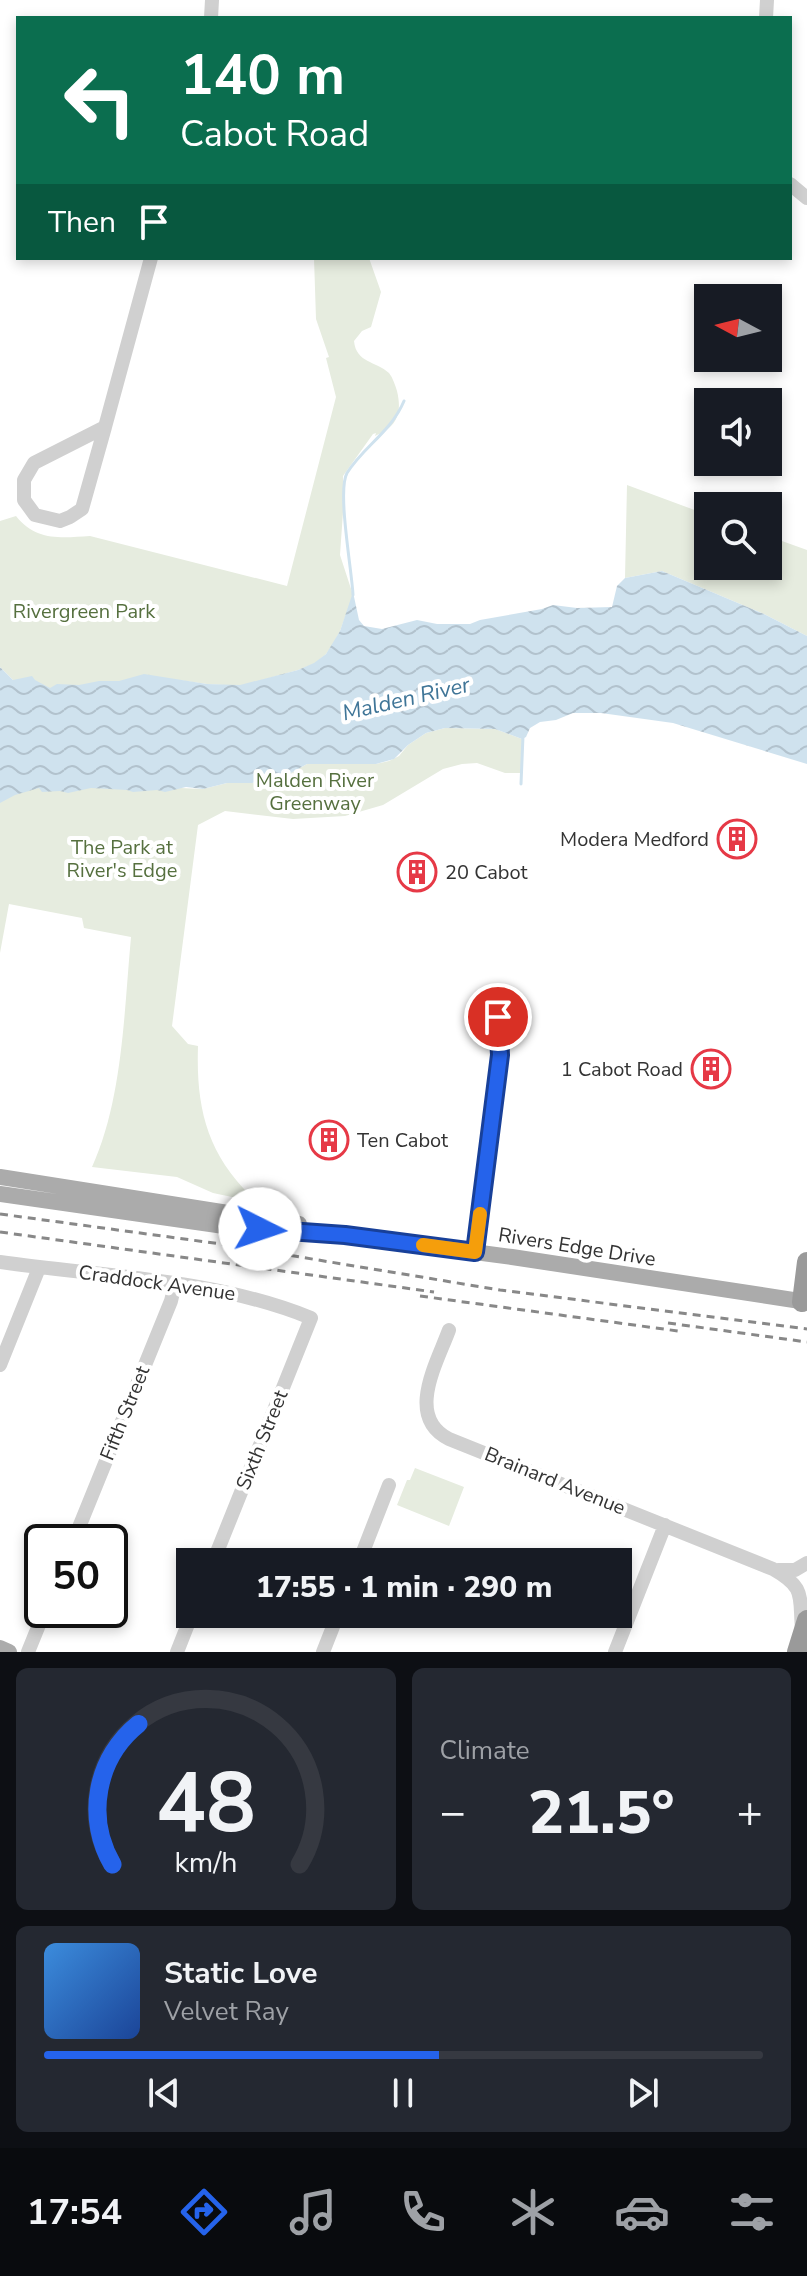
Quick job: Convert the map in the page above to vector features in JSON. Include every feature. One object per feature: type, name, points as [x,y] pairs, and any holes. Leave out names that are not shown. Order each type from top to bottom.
[{"type":"highway","points":[[805,1304],[807,1262]]},
{"type":"main road","name":"Rivers Edge Drive","points":[[0,1177],[248,1214],[345,1235]]},
{"type":"main road","name":"Rivers Edge Drive","points":[[0,1194],[231,1227],[345,1235],[475,1252],[805,1304]]},
{"type":"main road","points":[[0,1648],[9,1652]]},
{"type":"street","points":[[105,427],[34,463],[24,480],[24,500],[35,515],[60,521],[82,509],[105,427],[150,260]]},
{"type":"street","points":[[475,1252],[500,1055],[498,1017]]},
{"type":"street","name":"Craddock Avenue","points":[[0,1262],[175,1284],[266,1301],[311,1318]]},
{"type":"street","points":[[0,1365],[39,1268]]},
{"type":"street","name":"Fifth Street","points":[[80,1524],[171,1301],[175,1284]]},
{"type":"street","name":"Sixth Street","points":[[219,1548],[311,1318]]},
{"type":"street","name":"Brainard Avenue","points":[[449,1330],[426,1393],[427,1411],[438,1431],[449,1439],[788,1574]]},
{"type":"street","points":[[364,1548],[389,1485]]},
{"type":"street","points":[[615,1652],[665,1525]]},
{"type":"street","points":[[802,1636],[800,1594],[788,1574],[807,1563]]},
{"type":"street","points":[[28,1652],[38,1628]]},
{"type":"street","points":[[177,1652],[186,1628]]},
{"type":"street","points":[[323,1652],[332,1628]]},
{"type":"green space","name":"Rivergreen Park","points":[[314,260],[370,260],[381,292],[371,327],[362,331],[354,341],[358,354],[390,375],[399,406],[389,428],[375,436],[376,433],[373,434],[343,476],[340,555],[353,595],[340,631],[326,654],[314,664],[241,686],[156,677],[89,688],[74,685],[51,689],[20,687],[0,667],[0,521],[16,516],[40,534],[90,536],[287,586],[336,397],[326,358],[329,357],[316,319]]},
{"type":"green space","points":[[627,485],[694,510],[694,580],[782,580],[782,541],[807,550],[807,636],[764,614],[662,571],[625,578]]},
{"type":"green space","name":"The Park at River's Edge","points":[[445,728],[495,729],[522,739],[522,773],[505,773],[477,763],[462,764],[443,769],[383,805],[345,816],[293,819],[225,811],[198,825],[172,1026],[188,1044],[198,1046],[199,1089],[207,1127],[223,1162],[251,1196],[251,1201],[213,1193],[177,1177],[92,1167],[116,1084],[131,937],[84,928],[82,918],[9,904],[0,953],[0,799],[40,785],[203,789],[227,783],[282,778],[307,764],[376,764],[399,756],[408,745],[426,733]]},
{"type":"green space","points":[[415,1468],[464,1487],[449,1526],[397,1505]]},
{"type":"water","name":"Malden River","points":[[662,571],[764,614],[807,636],[807,764],[673,723],[601,713],[573,713],[540,722],[530,728],[522,739],[495,729],[445,728],[426,733],[394,759],[376,764],[307,764],[282,778],[227,783],[203,789],[186,787],[165,792],[91,788],[68,793],[42,792],[39,788],[0,803],[0,667],[13,680],[32,676],[50,688],[57,684],[119,681],[144,674],[207,684],[240,685],[298,670],[326,654],[340,631],[353,592],[359,620],[364,626],[382,629],[417,620],[437,624],[470,624],[553,605],[612,607],[617,586],[625,578]]},
{"type":"waterway","points":[[353,595],[344,513],[344,482],[354,463],[392,422],[404,401]]},
{"type":"waterway","points":[[521,784],[523,736]]},
{"type":"railway","points":[[0,1214],[221,1244],[500,1290],[807,1329]]},
{"type":"railway","points":[[0,1232],[434,1292]]},
{"type":"railway","points":[[420,1296],[678,1331]]},
{"type":"railway","points":[[668,1323],[807,1342]]},
{"type":"slow traffic","points":[[423,1245],[475,1252],[480,1214]]},
{"type":"place","name":"Modera Medford","points":[[737,839]]},
{"type":"place","name":"20 Cabot","points":[[417,872]]},
{"type":"place","name":"1 Cabot Road","points":[[711,1069]]},
{"type":"place","name":"Ten Cabot","points":[[329,1140]]},
{"type":"route","points":[[260,1229],[345,1235],[475,1252],[500,1055],[498,1017]]},
{"type":"park label","name":"Malden River Greenway","points":[[315,792]]}]
